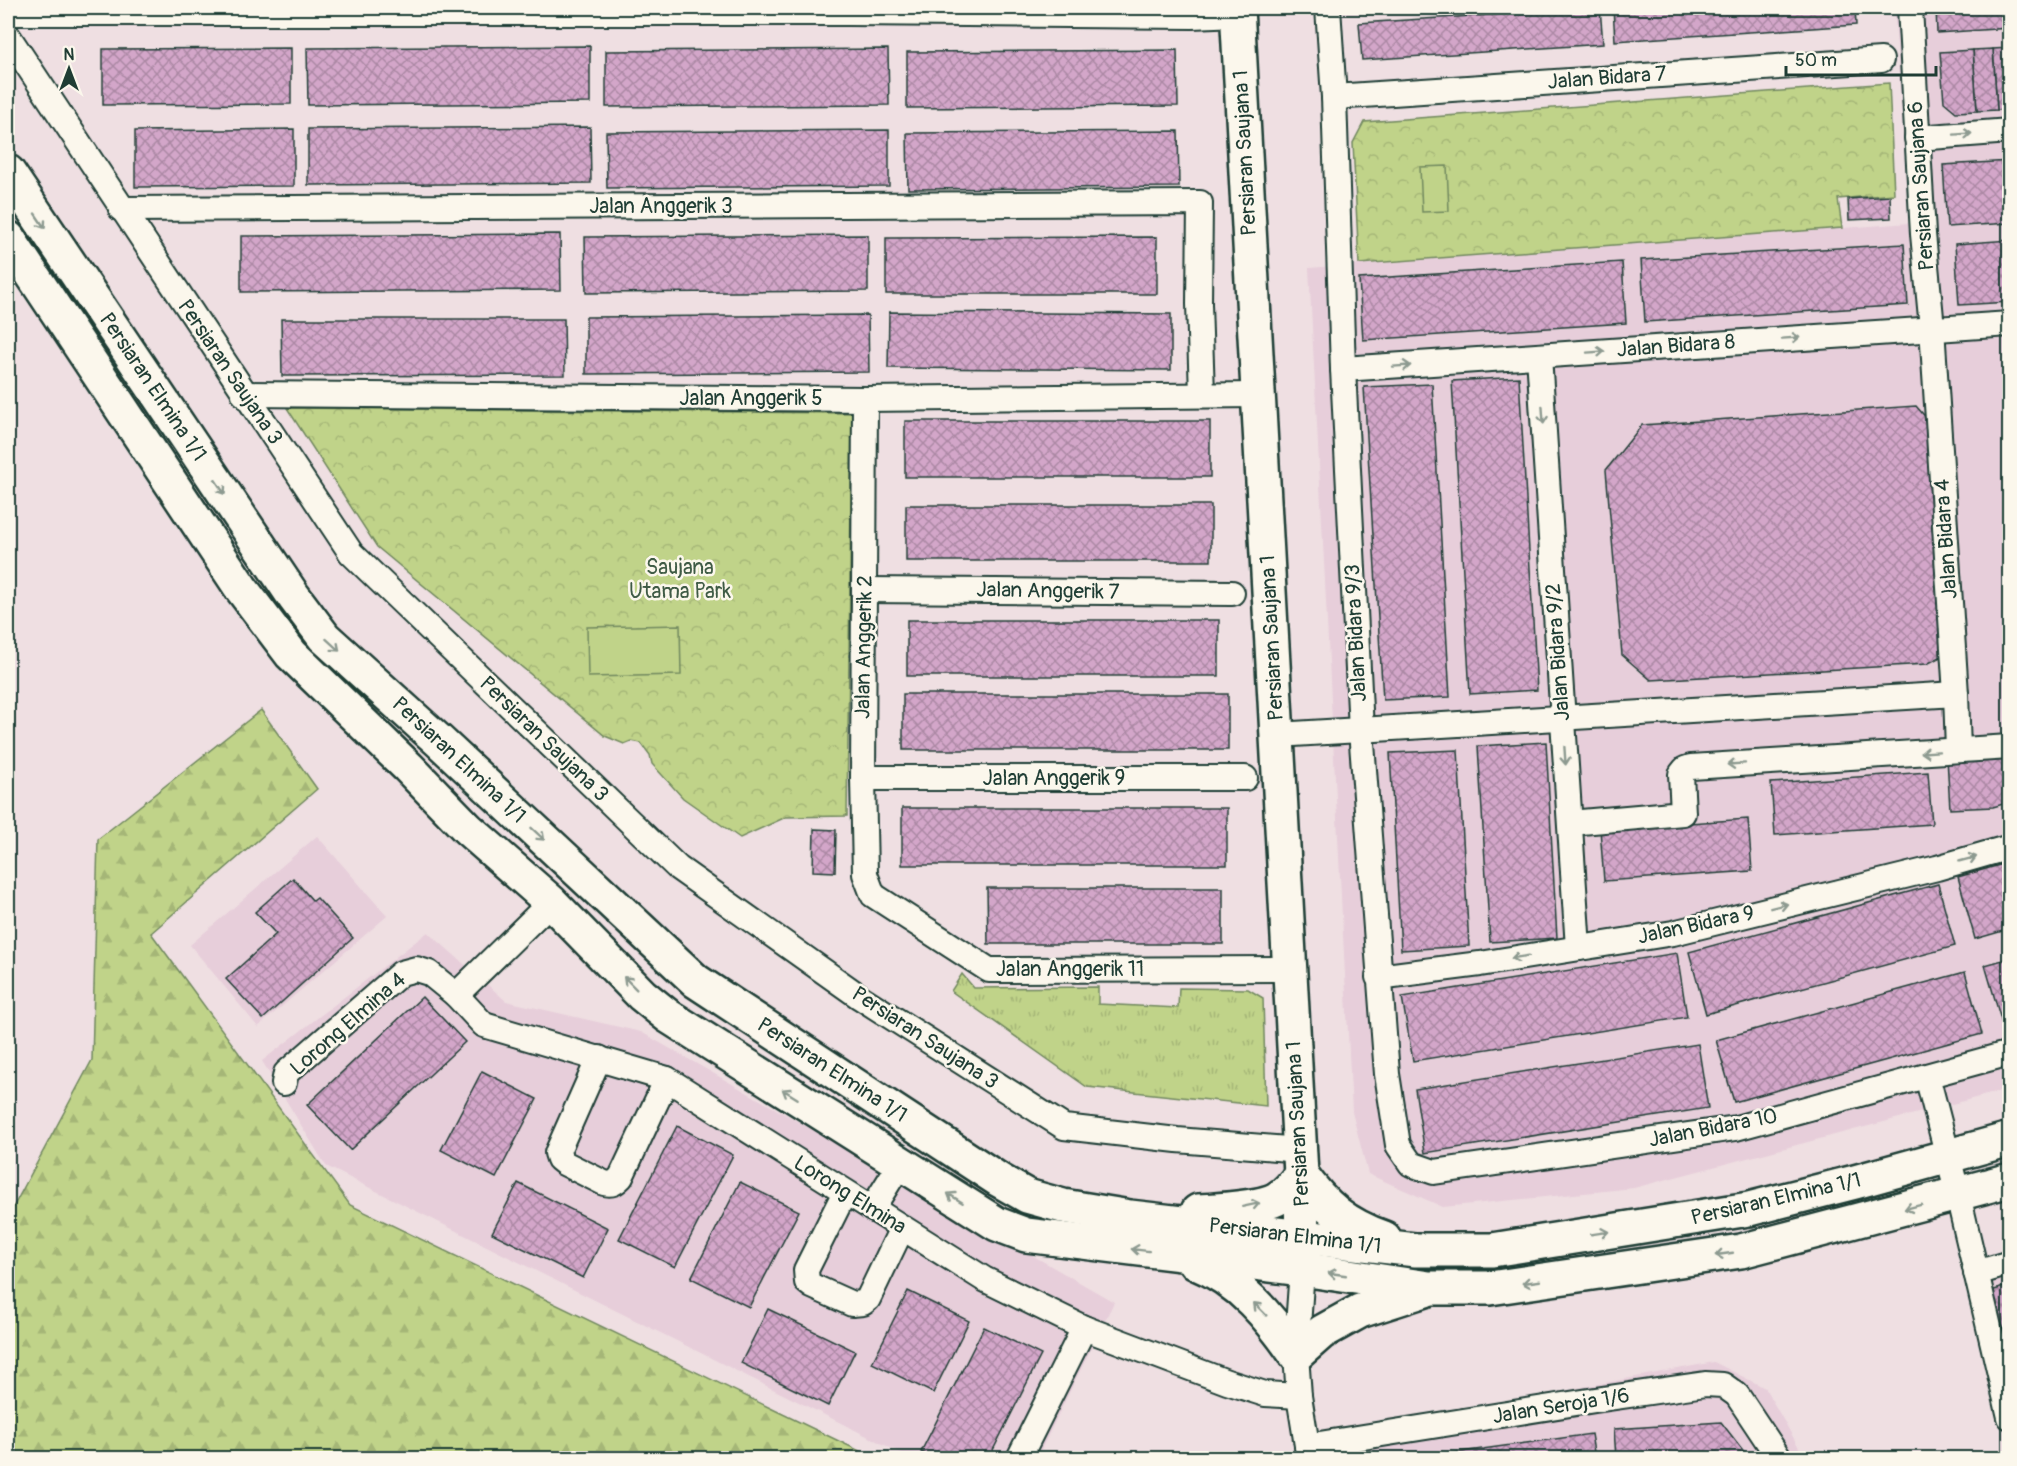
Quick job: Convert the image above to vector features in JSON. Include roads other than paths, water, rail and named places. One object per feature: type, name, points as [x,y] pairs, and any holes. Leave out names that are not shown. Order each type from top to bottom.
[{"type":"main road","name":"Persiaran Saujana 1","points":[[1237,11],[1300,1162],[1302,1269]]},
{"type":"main road","name":"Persiaran Elmina 1/1","points":[[8,172],[294,597],[324,637],[696,981],[989,1174],[1028,1196],[1063,1206],[1130,1217],[1416,1250],[1492,1250],[1749,1209],[2010,1139]]},
{"type":"main road","name":"Persiaran Elmina 1/1","points":[[8,238],[241,588],[291,654],[408,767],[468,829],[551,902],[642,995],[668,1016],[997,1224],[1026,1235],[1302,1269],[1429,1288],[1490,1288],[1741,1251],[2010,1180]]},
{"type":"main road","points":[[1130,1217],[1236,1208],[1277,1199],[1294,1185],[1300,1162]]},
{"type":"main road","points":[[1300,1162],[1314,1191],[1335,1213],[1360,1230],[1416,1250]]},
{"type":"main road","points":[[1172,1254],[1210,1268],[1232,1282],[1277,1326],[1296,1355],[1322,1332],[1360,1311],[1429,1288]]},
{"type":"street","name":"Jalan Bidara 9/3","points":[[1328,8],[1334,97],[1343,369],[1361,730],[1378,977],[1387,1074],[1398,1145],[1411,1164]]},
{"type":"street","name":"Persiaran Saujana 6","points":[[1910,8],[1923,234],[1932,328]]},
{"type":"street","points":[[8,13],[219,10],[785,10],[1192,16],[1237,11]]},
{"type":"street","name":"Persiaran Saujana 3","points":[[8,36],[351,553],[678,868],[860,997],[1064,1127],[1177,1140],[1300,1162]]},
{"type":"street","name":"Jalan Bidara 7","points":[[1334,97],[1881,60]]},
{"type":"street","points":[[1917,138],[2010,131]]},
{"type":"street","name":"Jalan Anggerik 3","points":[[121,209],[1200,202],[1199,304],[1202,394]]},
{"type":"street","name":"Jalan Bidara 8","points":[[1343,369],[2010,324]]},
{"type":"street","name":"Jalan Bidara 4","points":[[1932,328],[1958,750]]},
{"type":"street","name":"Jalan Bidara 9/2","points":[[1539,356],[1578,948]]},
{"type":"street","name":"Jalan Anggerik 5","points":[[244,394],[865,399],[1258,395]]},
{"type":"street","name":"Jalan Anggerik 2","points":[[865,399],[863,778],[866,874],[873,895]]},
{"type":"street","name":"Jalan Anggerik 7","points":[[865,590],[1232,593]]},
{"type":"street","points":[[1277,735],[1956,694]]},
{"type":"street","points":[[1570,823],[1683,813],[1681,774],[1685,769],[1691,767],[2010,747]]},
{"type":"street","name":"Jalan Anggerik 9","points":[[863,778],[1245,778]]},
{"type":"street","name":"Jalan Bidara 9","points":[[1378,977],[1673,933],[2010,848]]},
{"type":"street","name":"Jalan Anggerik 11","points":[[873,895],[989,970],[1290,969]]},
{"type":"street","points":[[456,995],[551,902]]},
{"type":"street","name":"Lorong Elmina","points":[[416,969],[429,973],[456,995],[484,1025],[667,1079],[984,1279],[1084,1328],[1227,1382],[1265,1394],[1299,1396]]},
{"type":"street","name":"Lorong Elmina 4","points":[[284,1083],[286,1073],[401,973],[416,969]]},
{"type":"street","name":"Jalan Bidara 10","points":[[1411,1164],[1434,1172],[1736,1128],[2010,1053]]},
{"type":"street","points":[[599,1058],[557,1153],[559,1159],[564,1163],[604,1183],[616,1182],[621,1177],[667,1079]]},
{"type":"street","points":[[1927,1076],[1958,1195],[2010,1417]]},
{"type":"street","points":[[872,1209],[900,1164]]},
{"type":"street","points":[[844,1192],[806,1270],[807,1282],[812,1286],[852,1304],[864,1304],[902,1228]]},
{"type":"street","points":[[1976,1273],[2010,1263]]},
{"type":"street","name":"Persiaran Elmina 1/1","points":[[1302,1269],[1296,1355],[1299,1396],[1308,1452]]},
{"type":"street","points":[[1019,1458],[1084,1328]]},
{"type":"street","name":"Jalan Seroja 1/6","points":[[1308,1452],[1595,1400],[1705,1384],[1723,1385],[1737,1395],[1779,1458]]},
{"type":"park label","name":"Saujana Utama Park","points":[[680,579]]}]
